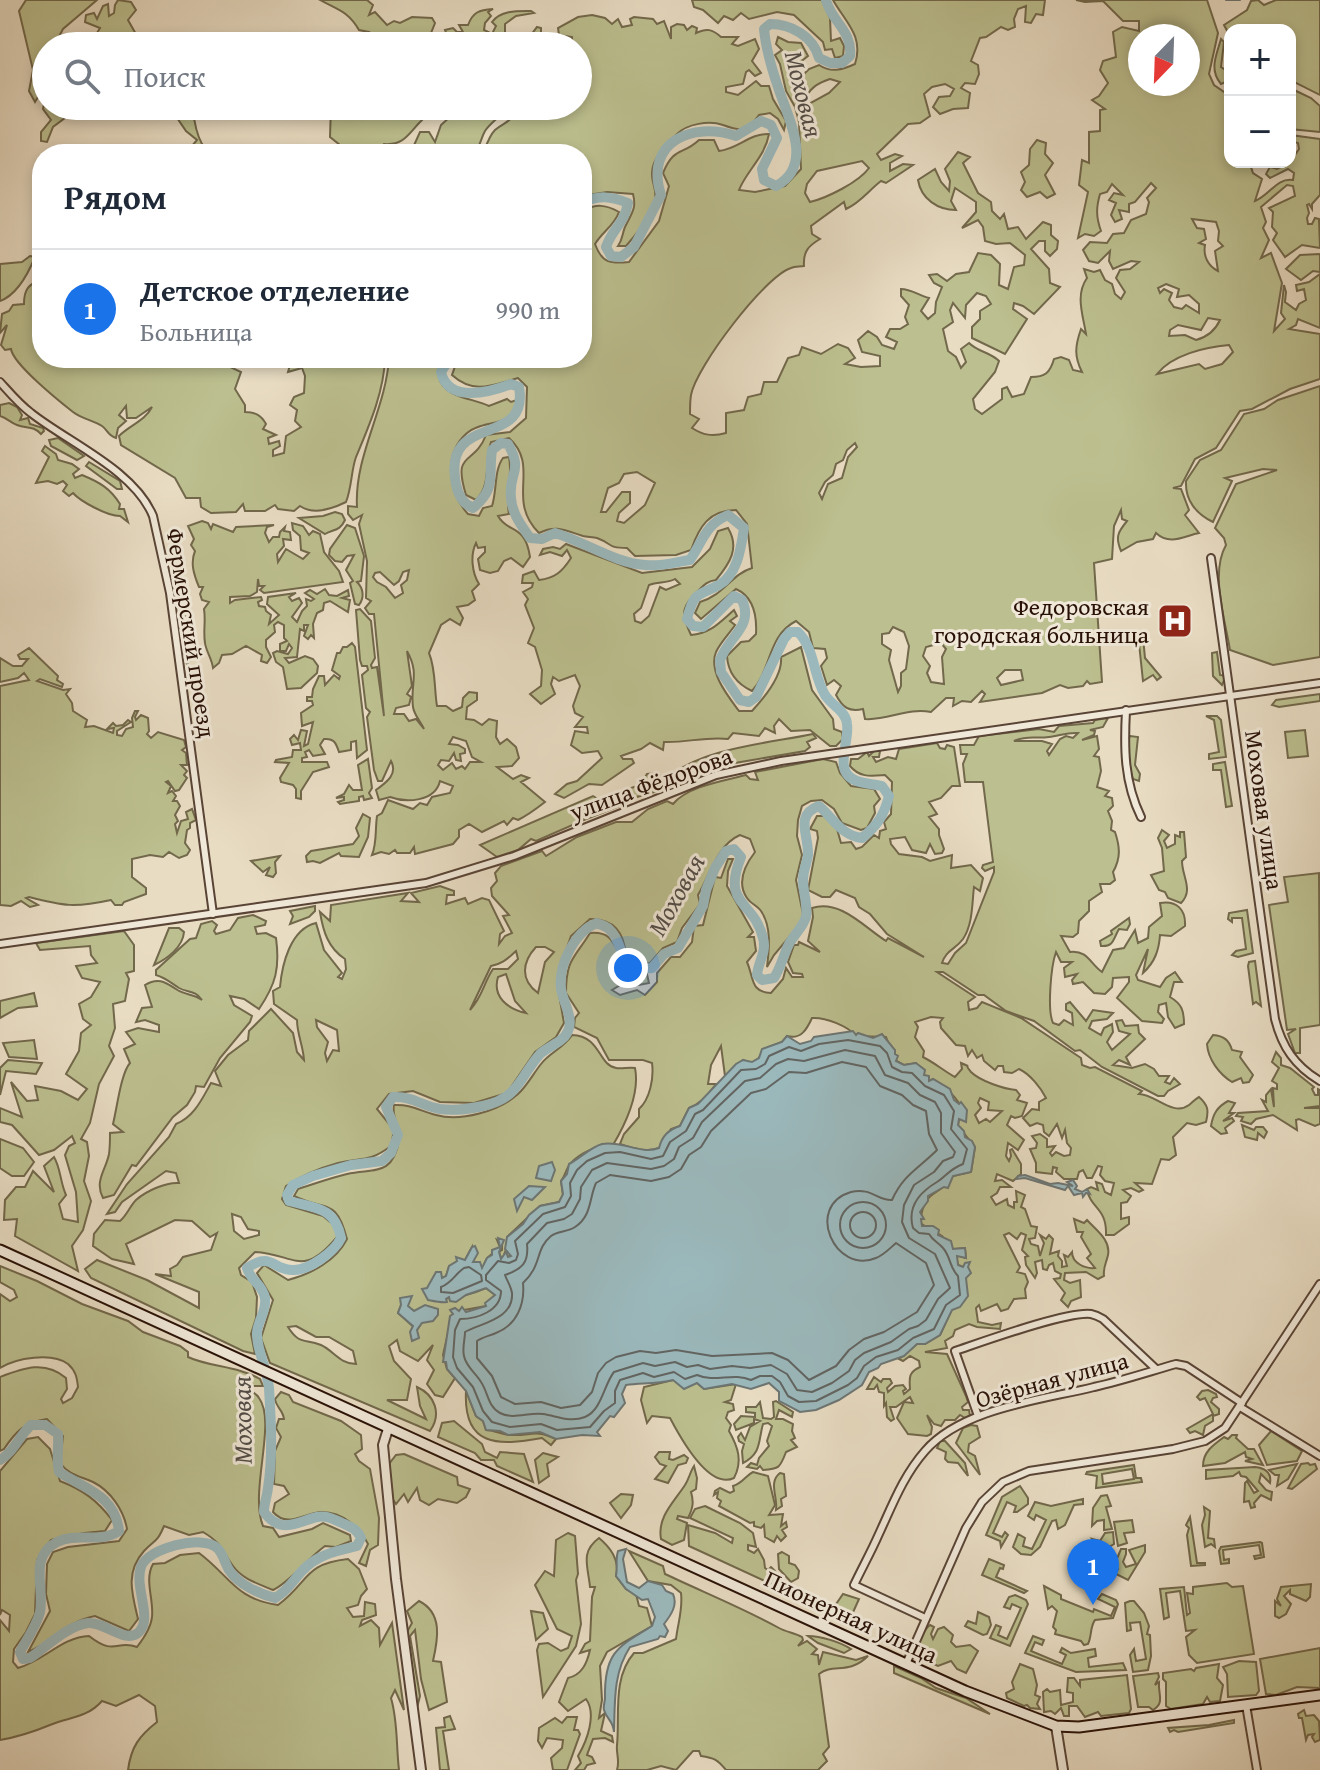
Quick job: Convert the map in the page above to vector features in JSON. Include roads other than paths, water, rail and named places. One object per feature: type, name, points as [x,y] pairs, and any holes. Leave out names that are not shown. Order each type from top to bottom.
[{"type":"main road","name":"Пионерная улица","points":[[0,1250],[906,1664],[1056,1726],[1099,1725],[1320,1695]]},
{"type":"street","name":"Фермерский проезд","points":[[0,382],[31,413],[134,486],[153,516],[170,593],[213,914]]},
{"type":"street","name":"Моховая улица","points":[[1211,558],[1275,1019],[1284,1046],[1295,1061],[1320,1081]]},
{"type":"street","name":"улица Фёдорова","points":[[0,944],[402,888],[514,856],[716,775],[826,755],[1320,683]]},
{"type":"street","points":[[1126,710],[1124,745],[1127,780],[1141,817]]},
{"type":"street","points":[[906,1664],[966,1528],[982,1502],[1003,1482],[1029,1471],[1191,1445],[1217,1434],[1241,1405],[1320,1284]]},
{"type":"street","points":[[978,1416],[955,1351],[1082,1314],[1094,1314],[1103,1319],[1157,1369]]},
{"type":"street","name":"Озёрная улица","points":[[925,1618],[854,1585],[891,1502],[926,1449],[937,1439],[978,1416],[1176,1364],[1186,1366],[1320,1456]]},
{"type":"street","points":[[388,1429],[383,1445],[396,1579],[421,1770]]},
{"type":"street","points":[[1246,1705],[1257,1770]]},
{"type":"street","points":[[1056,1726],[1063,1770]]},
{"type":"water","points":[[853,1031],[856,1035],[873,1038],[882,1034],[895,1050],[898,1056],[896,1061],[904,1065],[916,1063],[925,1070],[924,1075],[929,1076],[929,1081],[933,1079],[950,1089],[954,1100],[959,1104],[961,1102],[967,1110],[966,1122],[959,1119],[958,1125],[975,1147],[971,1172],[953,1176],[948,1188],[944,1187],[928,1196],[920,1212],[924,1219],[921,1219],[922,1226],[933,1226],[939,1230],[938,1235],[951,1241],[953,1249],[965,1248],[966,1258],[957,1256],[958,1265],[963,1267],[970,1262],[968,1267],[971,1273],[966,1278],[968,1296],[960,1307],[952,1310],[940,1335],[925,1344],[917,1344],[904,1356],[881,1364],[869,1372],[862,1385],[816,1410],[800,1412],[779,1401],[779,1392],[769,1383],[751,1389],[732,1384],[704,1389],[697,1383],[684,1389],[673,1380],[626,1385],[622,1394],[625,1403],[597,1432],[600,1436],[556,1439],[540,1432],[508,1435],[486,1430],[483,1421],[476,1416],[466,1391],[443,1362],[450,1316],[453,1314],[450,1310],[455,1308],[459,1311],[462,1307],[466,1312],[486,1306],[485,1303],[495,1295],[486,1288],[456,1302],[450,1301],[449,1297],[447,1302],[428,1300],[422,1289],[427,1288],[436,1272],[441,1272],[442,1278],[446,1276],[449,1266],[457,1261],[456,1257],[465,1260],[475,1246],[478,1253],[473,1262],[480,1262],[482,1268],[492,1255],[492,1250],[500,1247],[498,1238],[504,1240],[499,1252],[501,1259],[506,1252],[508,1257],[511,1256],[505,1249],[507,1237],[540,1206],[559,1202],[563,1194],[561,1181],[567,1174],[569,1164],[602,1144],[645,1150],[659,1148],[666,1134],[680,1126],[689,1108],[698,1104],[736,1064],[743,1060],[752,1062],[759,1058],[762,1049],[782,1042],[787,1036],[800,1044],[814,1037]]},
{"type":"water","points":[[552,1162],[555,1170],[551,1181],[536,1178],[539,1166]]},
{"type":"water","points":[[1025,1175],[1050,1184],[1073,1186],[1067,1182],[1073,1180],[1077,1186],[1075,1189],[1082,1192],[1087,1189],[1090,1194],[1086,1193],[1083,1197],[1082,1193],[1074,1195],[1068,1186],[1065,1190],[1025,1178],[1016,1179]]},
{"type":"water","points":[[529,1186],[545,1187],[532,1200],[524,1197],[517,1211],[514,1199]]},
{"type":"water","points":[[412,1296],[408,1306],[414,1311],[425,1305],[438,1309],[438,1315],[433,1321],[422,1323],[417,1330],[419,1338],[412,1341],[410,1332],[413,1326],[398,1313],[400,1298]]},
{"type":"water","points":[[626,1549],[623,1559],[627,1582],[639,1588],[648,1581],[662,1585],[673,1594],[675,1602],[664,1624],[668,1631],[665,1637],[630,1647],[624,1657],[616,1688],[614,1732],[604,1709],[610,1661],[621,1646],[652,1626],[655,1617],[648,1599],[642,1600],[626,1589],[616,1576],[618,1551]]},
{"type":"waterway","name":"Моховая","points":[[592,200],[605,197],[628,203],[606,247],[611,256],[621,257],[634,247],[661,195],[659,161],[666,149],[688,134],[703,131],[736,136],[761,121],[771,125],[777,138],[762,169],[764,180],[776,186],[787,177],[794,167],[796,142],[772,67],[764,29],[770,24],[793,29],[812,43],[819,58],[830,63],[842,63],[850,56],[850,47],[826,0]]},
{"type":"waterway","points":[[1226,0],[1240,0]]},
{"type":"waterway","name":"Моховая","points":[[0,1460],[31,1425],[45,1425],[58,1434],[59,1472],[105,1501],[112,1509],[119,1531],[104,1537],[65,1539],[48,1548],[40,1564],[40,1612],[20,1652],[23,1659],[30,1658],[72,1628],[88,1623],[128,1636],[139,1632],[144,1619],[139,1575],[141,1567],[145,1560],[164,1549],[188,1543],[210,1544],[219,1550],[238,1580],[275,1598],[315,1560],[357,1546],[361,1538],[358,1532],[333,1519],[320,1517],[283,1525],[264,1512],[271,1464],[271,1438],[268,1381],[257,1334],[265,1298],[247,1268],[262,1261],[287,1270],[307,1267],[321,1259],[341,1238],[334,1220],[323,1210],[289,1201],[287,1195],[293,1185],[351,1165],[382,1161],[391,1153],[398,1135],[386,1107],[393,1097],[456,1110],[478,1107],[504,1098],[517,1086],[540,1054],[563,1039],[568,1031],[570,1021],[561,989],[562,970],[570,950],[582,933],[597,923],[605,926],[614,935],[626,961],[640,968],[652,968],[664,954],[678,948],[703,906],[715,868],[726,851],[734,849],[741,857],[736,873],[737,894],[759,926],[763,938],[764,948],[757,975],[762,980],[774,978],[789,944],[806,917],[803,880],[808,855],[804,826],[807,815],[819,806],[843,830],[862,838],[885,809],[889,796],[882,786],[857,781],[845,771],[846,719],[825,695],[808,646],[798,632],[790,632],[784,639],[756,697],[749,702],[740,700],[721,672],[720,660],[743,624],[745,609],[742,600],[734,596],[703,627],[693,626],[687,619],[698,596],[719,585],[730,574],[738,560],[744,528],[728,515],[709,529],[690,560],[656,565],[622,560],[555,533],[542,539],[530,538],[513,509],[513,453],[508,444],[501,443],[492,450],[486,494],[473,508],[469,506],[458,492],[455,461],[461,447],[472,438],[512,418],[519,406],[519,387],[511,384],[482,392],[461,392],[445,382],[441,372],[444,368]]},
{"type":"place","name":"Федоровская городская больница","points":[[1175,621]]},
{"type":"place","name":"Детское отделение","points":[[1093,1605]]}]
